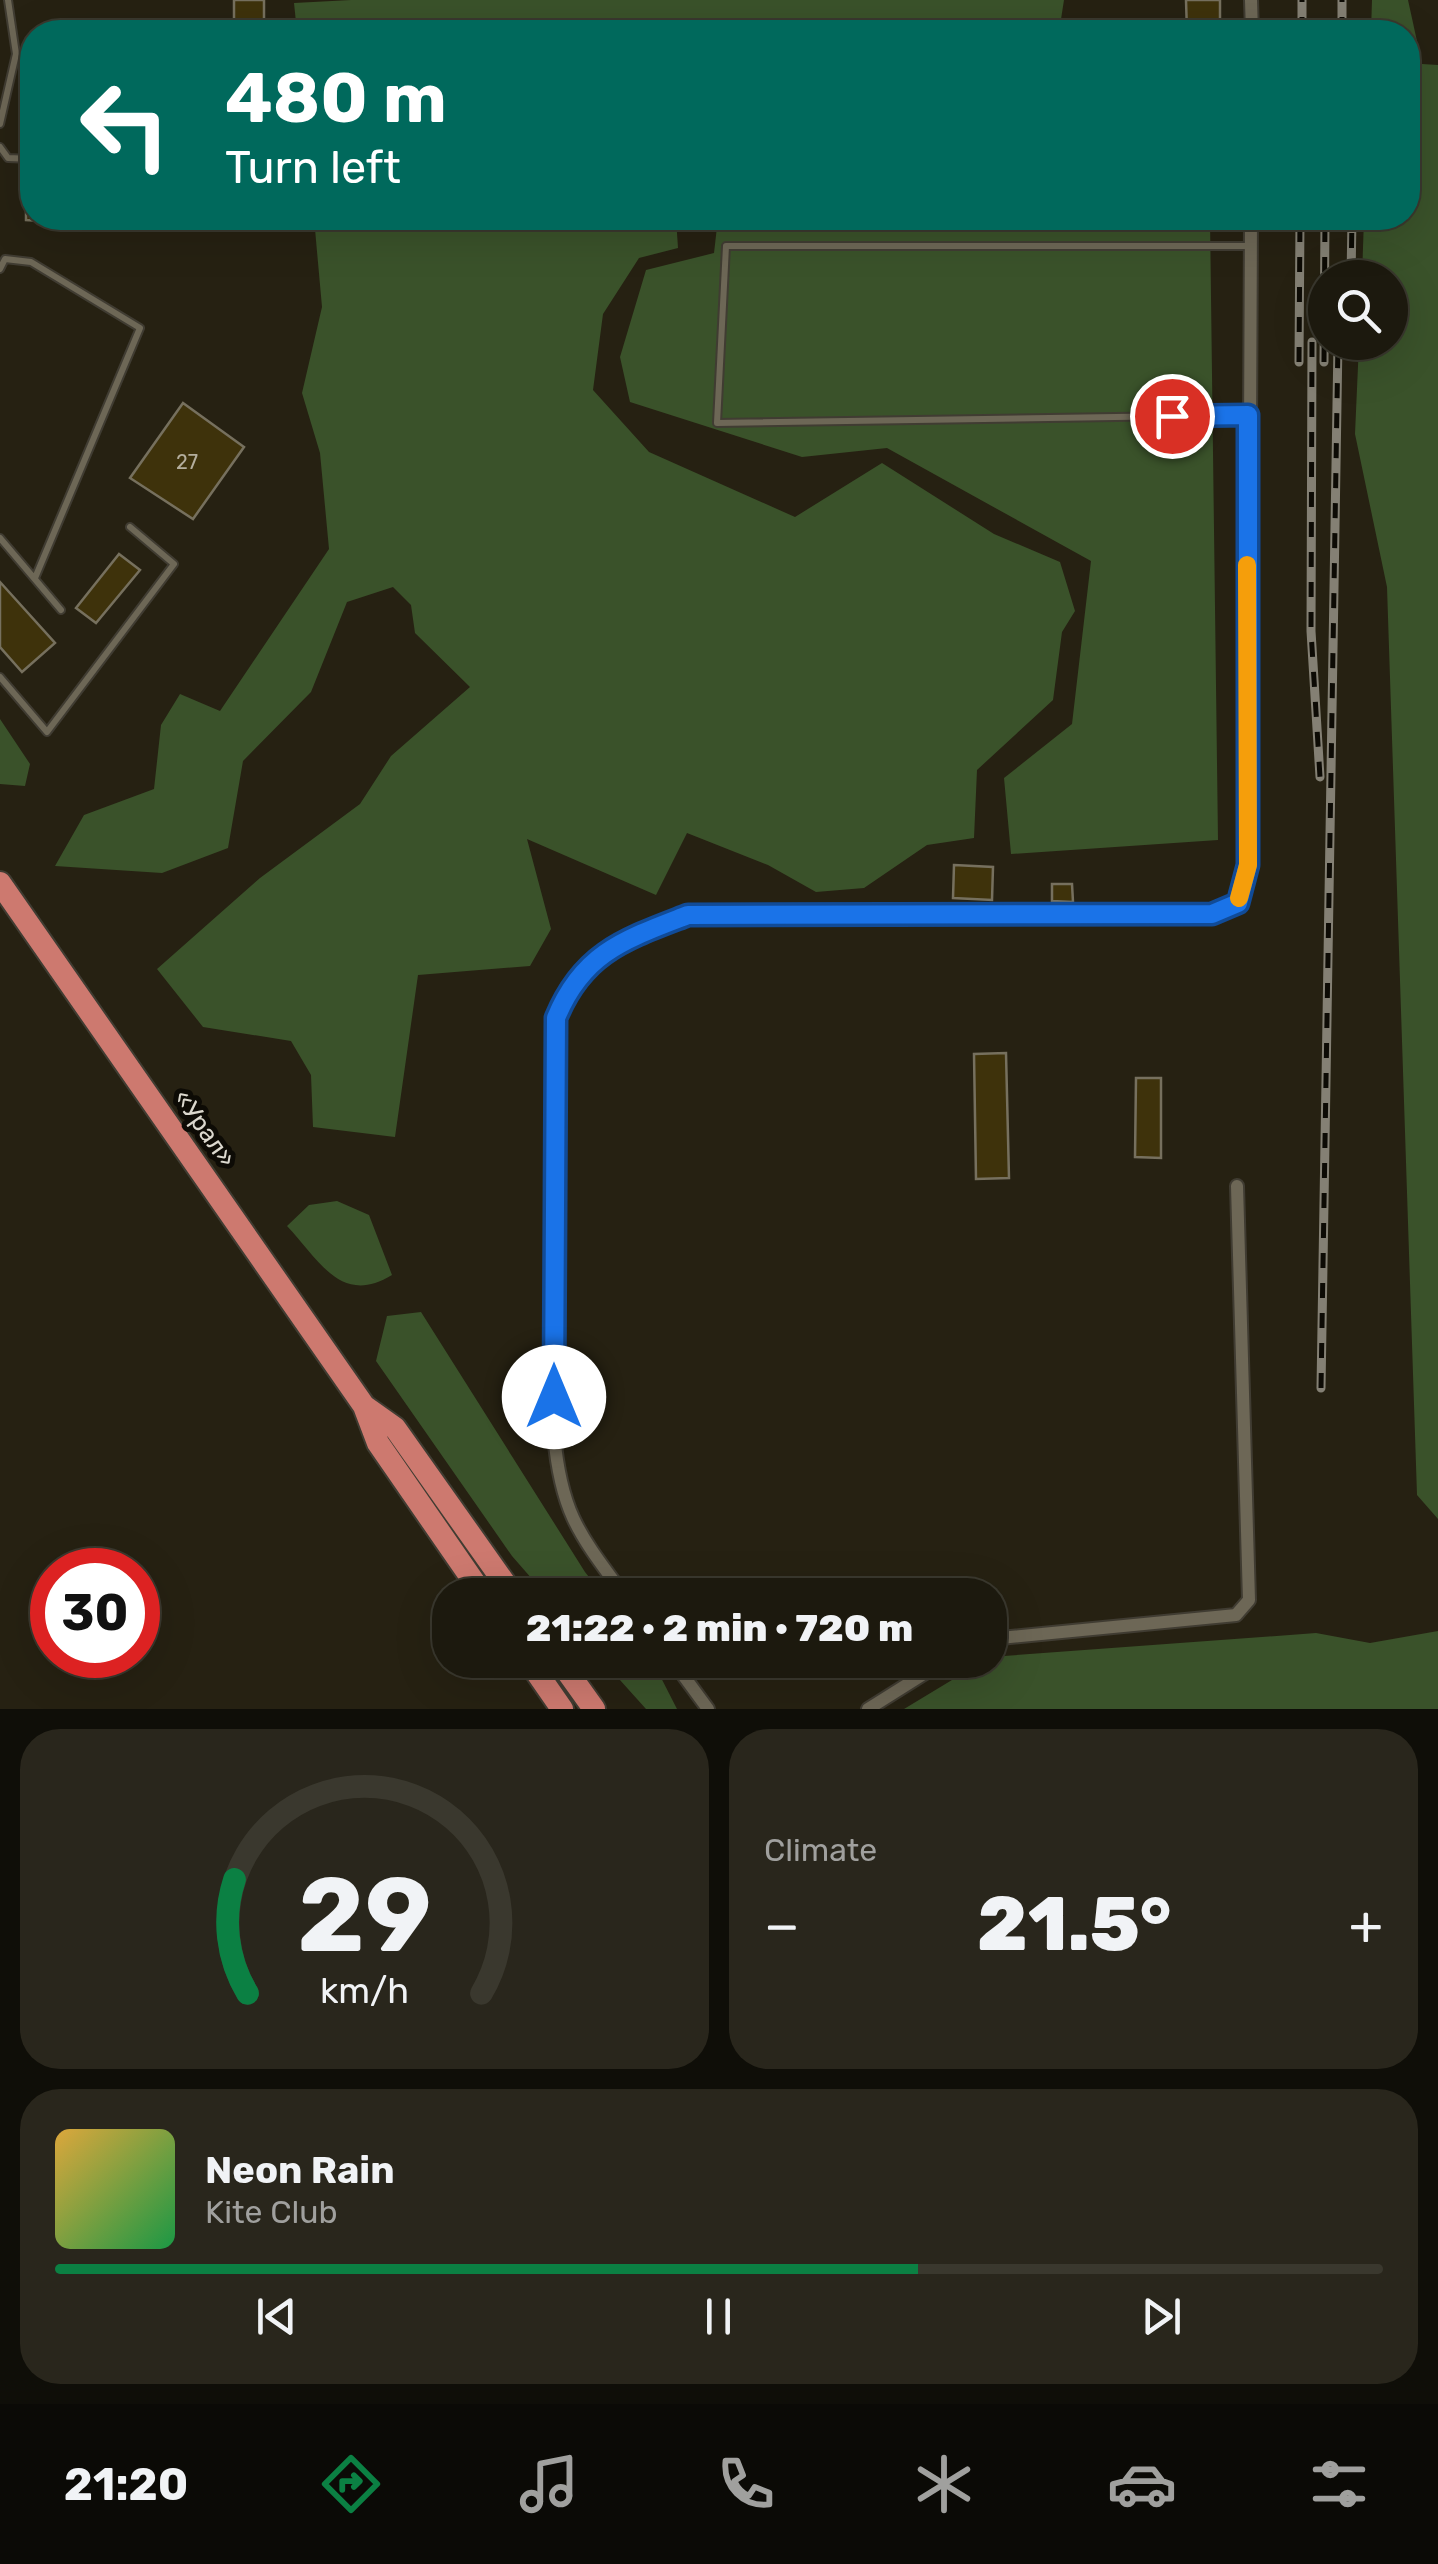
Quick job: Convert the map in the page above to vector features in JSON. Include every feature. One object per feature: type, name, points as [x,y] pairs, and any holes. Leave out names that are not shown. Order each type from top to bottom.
[{"type":"highway","name":"«Урал»","points":[[0,883],[364,1406],[378,1443],[471,1578]]},
{"type":"highway","name":"«Урал»","points":[[364,1406],[395,1428],[501,1578]]},
{"type":"highway","points":[[540,1678],[562,1709]]},
{"type":"highway","points":[[572,1678],[594,1709]]},
{"type":"street","points":[[612,1578],[574,1526],[558,1482],[554,1435],[556,1018],[570,984],[597,958],[640,933],[688,915],[1212,914],[1238,903],[1248,865],[1251,230]]},
{"type":"street","points":[[1007,1637],[1236,1614],[1250,1600],[1237,1186]]},
{"type":"street","points":[[685,1678],[708,1709]]},
{"type":"street","points":[[868,1709],[917,1678]]},
{"type":"lane","points":[[0,124],[16,54],[8,0]]},
{"type":"lane","points":[[0,147],[8,158],[20,158]]},
{"type":"lane","points":[[1248,415],[717,423],[726,246],[1250,246]]},
{"type":"lane","points":[[0,269],[5,259],[31,262],[140,328],[35,578]]},
{"type":"lane","points":[[0,676],[47,732],[174,564],[130,527]]},
{"type":"lane","points":[[0,538],[61,610]]},
{"type":"green space","points":[[1064,0],[1061,20],[296,20],[294,3]]},
{"type":"green space","points":[[1372,0],[1408,0],[1412,20],[1371,20]]},
{"type":"green space","points":[[1420,55],[1422,64],[1438,65],[1438,1519],[1417,1495],[1387,587],[1355,434],[1358,360],[1408,360],[1408,260],[1363,260],[1364,230],[1420,230]]},
{"type":"green space","points":[[315,230],[677,230],[678,248],[639,258],[603,314],[593,390],[649,452],[795,517],[882,463],[994,534],[1060,562],[1075,611],[1062,632],[1053,700],[977,770],[974,838],[927,845],[864,888],[816,892],[768,865],[687,833],[656,895],[527,839],[551,929],[530,966],[418,975],[395,1137],[313,1127],[311,1075],[291,1041],[203,1027],[157,969],[260,878],[360,804],[391,756],[470,687],[415,633],[411,605],[393,587],[347,602],[311,692],[243,761],[228,848],[162,873],[55,866],[84,815],[154,789],[161,725],[180,694],[220,711],[329,549],[320,453],[302,393],[322,307]]},
{"type":"green space","points":[[717,230],[1210,230],[1218,840],[1011,854],[1004,778],[1072,724],[1091,561],[887,448],[802,457],[630,402],[620,357],[646,270],[714,253]]},
{"type":"green space","points":[[0,719],[30,764],[25,786],[0,784]]},
{"type":"green space","points":[[337,1201],[369,1215],[392,1275],[374,1283],[345,1282],[321,1265],[287,1226],[309,1205]]},
{"type":"green space","points":[[421,1312],[590,1578],[531,1578],[512,1556],[376,1361],[387,1316]]},
{"type":"green space","points":[[1438,1631],[1438,1709],[904,1709],[955,1678],[1007,1678],[1007,1656],[1316,1633],[1370,1643]]},
{"type":"green space","points":[[618,1678],[661,1678],[677,1709],[646,1709]]},
{"type":"building","points":[[234,0],[264,0],[264,20],[234,20]]},
{"type":"building","points":[[1186,0],[1220,0],[1220,20],[1187,20]]},
{"type":"building","points":[[183,403],[244,447],[193,519],[130,478]]},
{"type":"building","points":[[119,554],[140,570],[96,623],[76,608]]},
{"type":"building","points":[[0,582],[55,643],[22,672],[0,647]]},
{"type":"building","points":[[954,865],[993,867],[992,900],[953,898]]},
{"type":"building","points":[[1052,884],[1072,884],[1073,902],[1052,901]]},
{"type":"building","points":[[1006,1053],[1009,1178],[976,1179],[974,1054]]},
{"type":"building","points":[[1136,1078],[1161,1078],[1161,1158],[1135,1157]]},
{"type":"railway","points":[[1302,0],[1302,20]]},
{"type":"railway","points":[[1342,0],[1342,20]]},
{"type":"railway","points":[[1299,362],[1300,230]]},
{"type":"railway","points":[[1324,362],[1325,230]]},
{"type":"railway","points":[[1351,260],[1352,230]]},
{"type":"railway","points":[[1312,360],[1311,631],[1320,777]]},
{"type":"railway","points":[[1321,1388],[1338,360]]},
{"type":"slow traffic","points":[[1239,898],[1248,865],[1247,565]]},
{"type":"route","points":[[554,1397],[556,1018],[570,984],[597,958],[640,933],[688,915],[792,918],[1212,914],[1238,903],[1248,865],[1248,415],[1172,416]]}]
